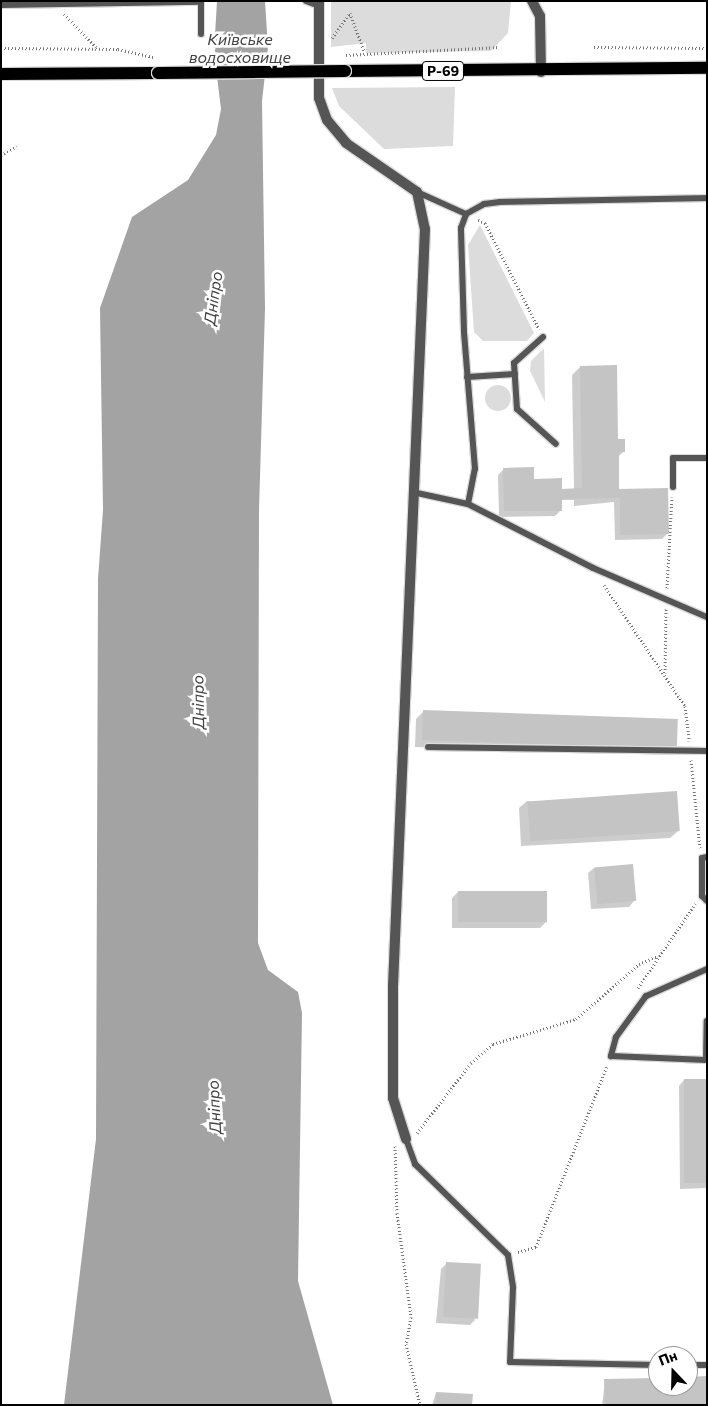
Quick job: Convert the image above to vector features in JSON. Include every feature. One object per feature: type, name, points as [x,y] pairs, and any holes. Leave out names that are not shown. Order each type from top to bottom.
[{"type":"main road","name":"Р-69","points":[[1,74],[345,71],[541,72],[707,68]]},
{"type":"street","points":[[532,1],[540,16],[541,72]]},
{"type":"street","points":[[319,4],[319,98],[327,120],[346,143],[417,192],[425,228],[417,493],[393,986],[394,1098],[399,1117],[410,1138]]},
{"type":"lane","points":[[306,1],[319,4]]},
{"type":"lane","points":[[1,5],[58,2],[201,2],[201,34]]},
{"type":"lane","points":[[417,192],[466,214]]},
{"type":"lane","points":[[468,504],[475,469],[467,377],[461,228],[466,214],[484,204],[500,202],[707,198]]},
{"type":"lane","points":[[543,337],[514,364],[517,409],[556,444]]},
{"type":"lane","points":[[467,377],[515,374]]},
{"type":"lane","points":[[673,487],[673,458],[707,458]]},
{"type":"lane","points":[[417,493],[468,504],[593,568],[666,597],[707,617]]},
{"type":"lane","points":[[428,747],[707,751]]},
{"type":"lane","points":[[704,858],[705,899]]},
{"type":"lane","points":[[707,969],[646,996],[616,1037],[611,1056],[706,1060],[707,1021]]},
{"type":"lane","points":[[410,1138],[415,1164],[508,1255],[513,1288],[510,1362],[648,1365]]},
{"type":"path","points":[[58,2],[72,26],[96,48]]},
{"type":"path","points":[[328,45],[350,13],[364,51]]},
{"type":"path","points":[[346,54],[364,51],[499,47]]},
{"type":"path","points":[[594,47],[707,48]]},
{"type":"path","points":[[1,48],[96,48],[159,58]]},
{"type":"path","points":[[1,155],[17,146]]},
{"type":"path","points":[[466,214],[485,223],[543,337]]},
{"type":"path","points":[[665,674],[666,597],[673,487]]},
{"type":"path","points":[[593,568],[665,674],[688,715],[690,750],[704,858]]},
{"type":"path","points":[[633,996],[658,956],[705,899]]},
{"type":"path","points":[[410,1138],[471,1062],[493,1044],[576,1019],[639,964],[658,956]]},
{"type":"path","points":[[508,1255],[536,1247],[611,1056]]},
{"type":"path","points":[[399,1117],[397,1213],[411,1316],[406,1344],[420,1405]]},
{"type":"shaded area","points":[[331,1],[511,1],[508,33],[491,51],[366,53],[366,43],[331,47]]},
{"type":"shaded area","points":[[455,87],[453,146],[384,149],[339,106],[332,88]]},
{"type":"shaded area","points":[[480,225],[534,333],[527,341],[483,341],[474,332],[468,245]]},
{"type":"shaded area","points":[[544,348],[545,402],[530,371],[531,361]]},
{"type":"shaded area","points":[[498,385],[507,389],[511,398],[507,407],[498,411],[489,407],[485,398],[489,389]]},
{"type":"water","points":[[217,1],[265,1],[268,48],[262,101],[265,309],[259,511],[258,943],[268,970],[298,992],[302,1013],[298,1281],[333,1405],[64,1405],[96,1139],[98,579],[103,510],[100,308],[132,217],[188,180],[216,135],[221,109],[214,52]]},
{"type":"building","points":[[617,365],[618,439],[625,439],[625,452],[619,452],[619,489],[668,488],[669,534],[620,535],[620,498],[562,499],[562,511],[504,511],[503,468],[534,467],[534,479],[562,478],[562,489],[582,488],[580,366]]},
{"type":"building","points":[[423,710],[678,719],[677,749],[422,740]]},
{"type":"building","points":[[677,791],[680,831],[530,841],[527,801]]},
{"type":"building","points":[[633,864],[636,901],[597,904],[594,867]]},
{"type":"building","points":[[458,891],[547,891],[547,922],[458,922]]},
{"type":"building","points":[[684,1079],[707,1079],[707,1183],[684,1183]]},
{"type":"building","points":[[446,1262],[481,1264],[478,1319],[443,1317]]},
{"type":"building","points":[[698,1376],[707,1376],[707,1405],[605,1405],[604,1379],[648,1378],[648,1396],[698,1396]]},
{"type":"building","points":[[436,1392],[473,1394],[472,1405],[435,1405]]},
{"type":"water label","name":"Київське водосховище","points":[[240,48]]},
{"type":"water label","name":"Дніпро","points":[[213,298]]},
{"type":"water label","name":"Дніпро","points":[[198,702]]},
{"type":"water label","name":"Дніпро","points":[[214,1107]]}]
